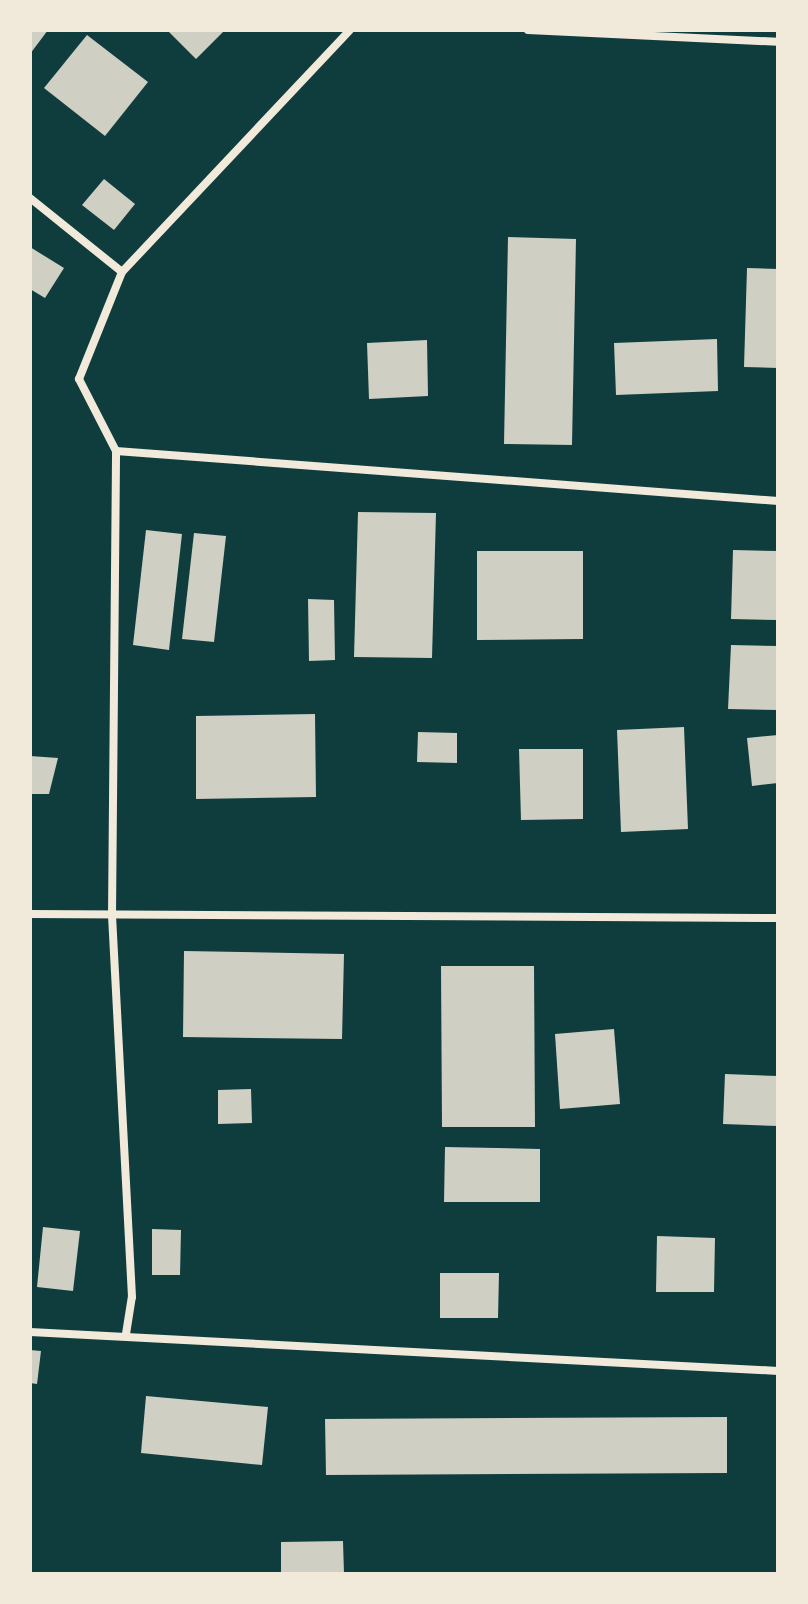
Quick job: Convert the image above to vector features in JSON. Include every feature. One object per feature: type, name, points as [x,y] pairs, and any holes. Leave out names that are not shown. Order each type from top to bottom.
[{"type":"street","points":[[126,1334],[132,1297],[112,916],[116,451],[79,379],[122,272],[350,30]]},
{"type":"street","points":[[528,30],[778,42]]},
{"type":"street","points":[[30,198],[122,272]]},
{"type":"street","points":[[116,451],[778,501]]},
{"type":"street","points":[[30,914],[778,918]]},
{"type":"street","points":[[30,1332],[126,1334],[778,1371]]},
{"type":"building","points":[[30,30],[48,30],[30,54]]},
{"type":"building","points":[[167,30],[225,30],[196,59]]},
{"type":"building","points":[[87,35],[148,82],[105,136],[44,88]]},
{"type":"building","points":[[104,179],[135,204],[114,230],[82,205]]},
{"type":"building","points":[[508,237],[576,239],[572,445],[504,444]]},
{"type":"building","points":[[30,247],[64,268],[45,298],[30,289]]},
{"type":"building","points":[[747,268],[778,269],[778,368],[744,367]]},
{"type":"building","points":[[717,339],[718,391],[616,395],[614,343]]},
{"type":"building","points":[[427,340],[428,396],[369,399],[367,343]]},
{"type":"building","points":[[358,512],[436,513],[432,658],[354,657]]},
{"type":"building","points":[[146,530],[182,534],[169,650],[133,645]]},
{"type":"building","points":[[194,533],[226,536],[214,642],[182,639]]},
{"type":"building","points":[[733,550],[778,551],[778,620],[731,619]]},
{"type":"building","points":[[477,551],[583,551],[583,639],[477,640]]},
{"type":"building","points":[[308,599],[334,600],[335,660],[309,661]]},
{"type":"building","points":[[731,645],[778,646],[778,710],[728,709]]},
{"type":"building","points":[[315,714],[316,797],[196,799],[196,716]]},
{"type":"building","points":[[684,727],[688,829],[621,832],[617,730]]},
{"type":"building","points":[[418,732],[457,733],[457,763],[417,762]]},
{"type":"building","points":[[778,735],[778,783],[752,786],[747,738]]},
{"type":"building","points":[[519,749],[583,749],[583,819],[521,820]]},
{"type":"building","points":[[30,756],[58,758],[49,794],[30,794]]},
{"type":"building","points":[[184,951],[344,954],[342,1039],[183,1037]]},
{"type":"building","points":[[441,966],[534,966],[535,1127],[442,1127]]},
{"type":"building","points":[[614,1029],[620,1104],[560,1109],[555,1034]]},
{"type":"building","points":[[725,1074],[778,1076],[778,1126],[723,1124]]},
{"type":"building","points":[[251,1089],[252,1123],[218,1124],[218,1090]]},
{"type":"building","points":[[445,1147],[540,1149],[540,1202],[444,1202]]},
{"type":"building","points":[[43,1227],[80,1231],[73,1291],[37,1287]]},
{"type":"building","points":[[152,1229],[181,1230],[180,1275],[152,1275]]},
{"type":"building","points":[[657,1236],[715,1238],[714,1292],[656,1292]]},
{"type":"building","points":[[440,1273],[499,1273],[498,1318],[440,1318]]},
{"type":"building","points":[[30,1350],[41,1351],[37,1384],[30,1383]]},
{"type":"building","points":[[146,1396],[268,1407],[262,1465],[141,1453]]},
{"type":"building","points":[[727,1417],[727,1473],[326,1475],[325,1419]]},
{"type":"building","points":[[343,1541],[344,1574],[281,1574],[281,1542]]}]
